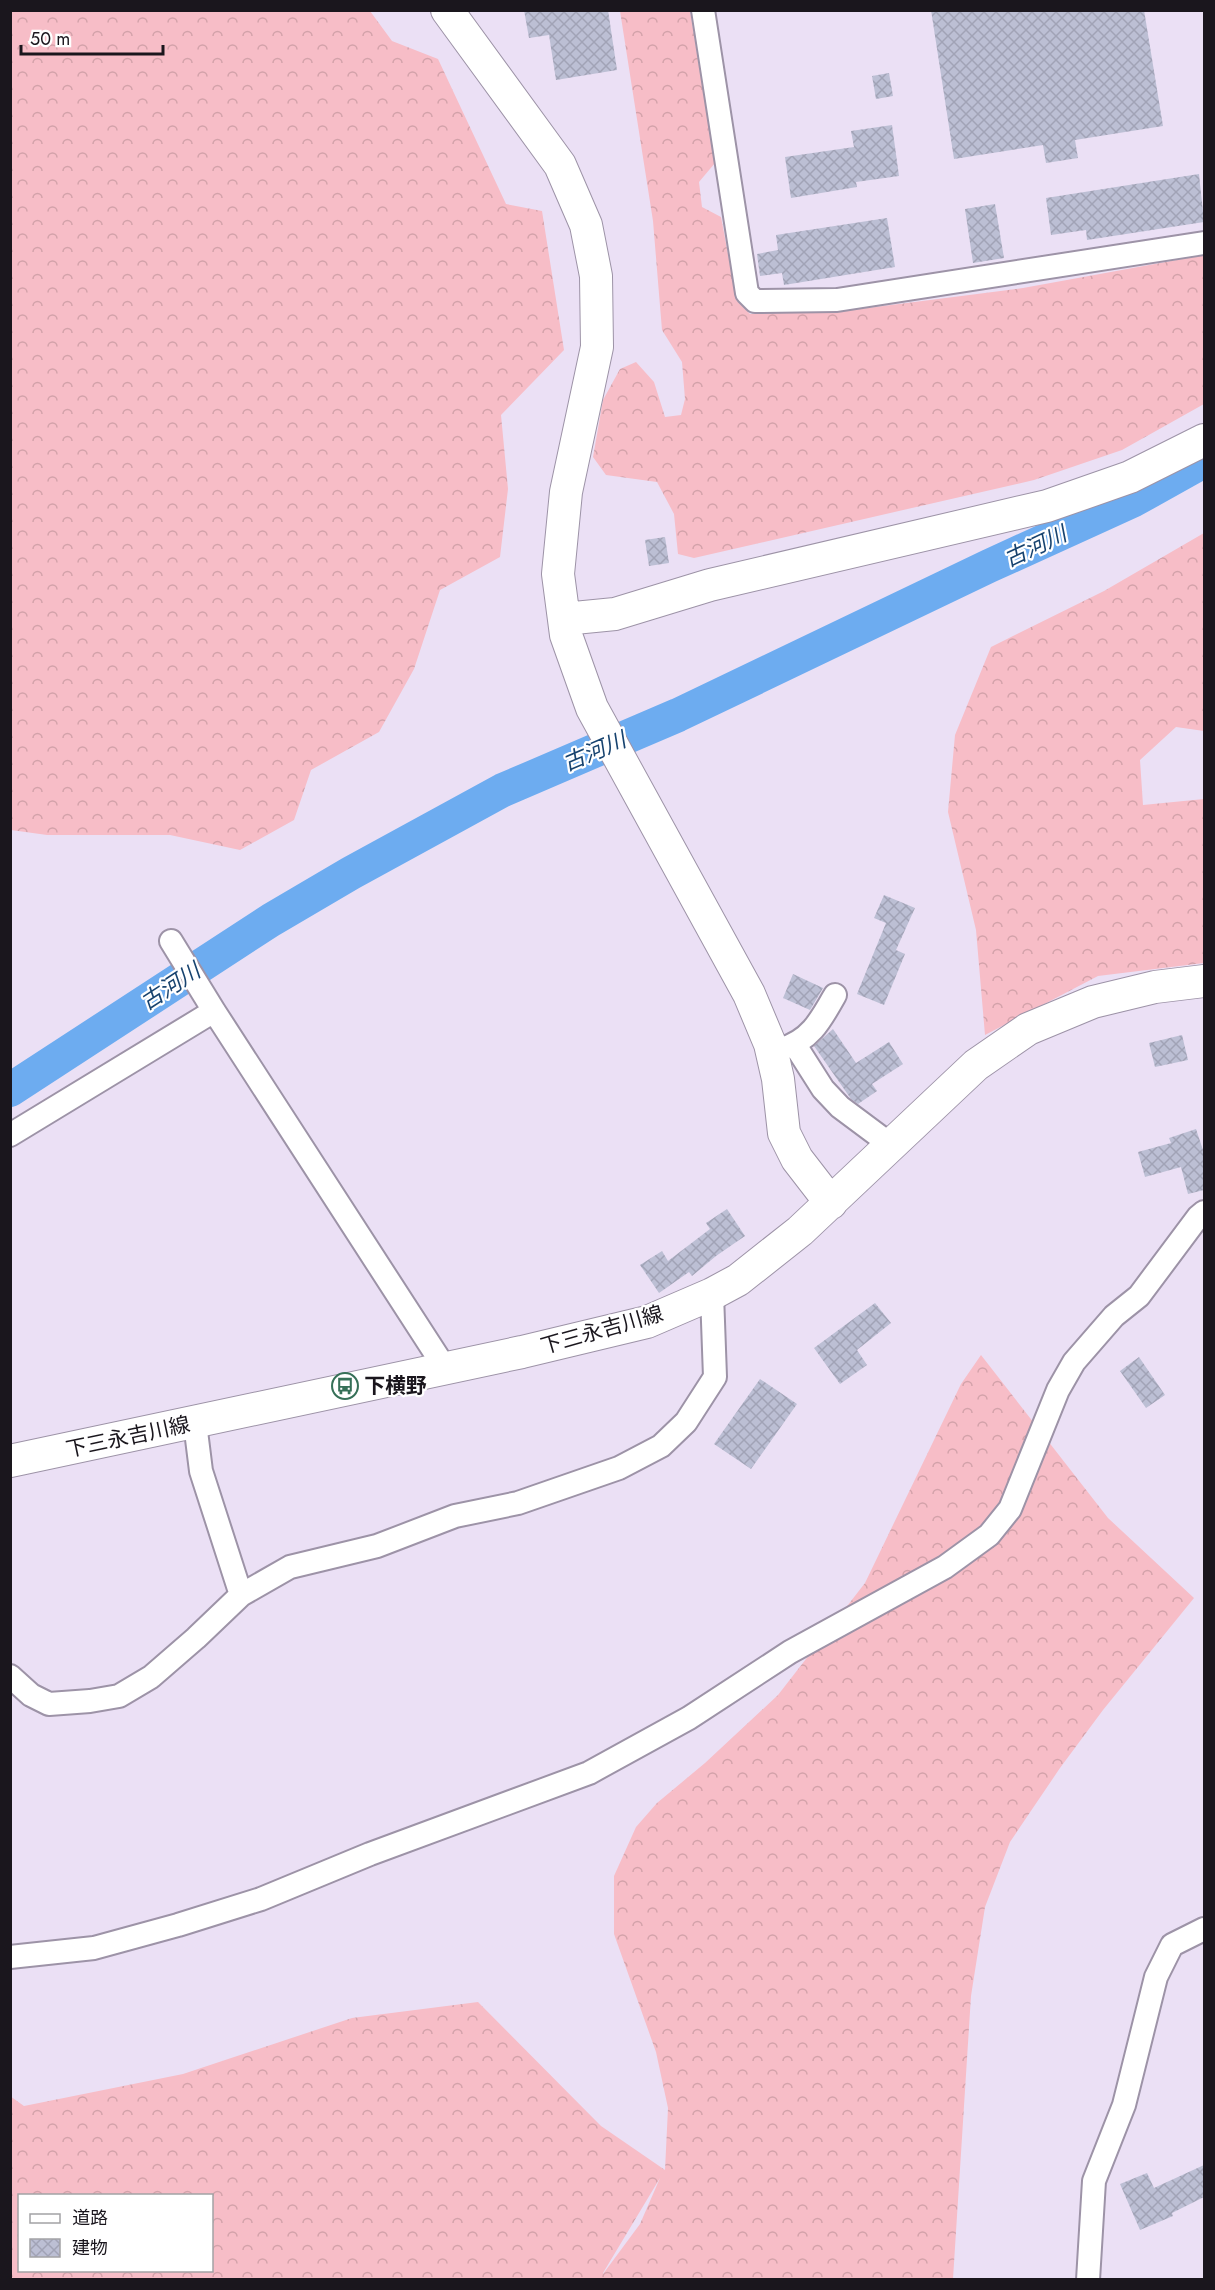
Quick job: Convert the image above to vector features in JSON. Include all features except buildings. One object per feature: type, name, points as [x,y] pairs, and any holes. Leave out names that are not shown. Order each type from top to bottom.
[{"type":"street","points":[[447,10],[560,165],[586,225],[596,276],[597,347],[566,492],[558,574],[566,635],[592,708],[749,994],[783,1049],[834,1101],[891,1145]]},
{"type":"street","points":[[703,10],[747,293],[755,301],[837,300],[1204,243]]},
{"type":"street","points":[[564,619],[615,614],[710,585],[1047,506],[1130,477],[1204,440]]},
{"type":"street","points":[[171,940],[212,1008],[445,1368]]},
{"type":"street","name":"下三永吉川線","points":[[10,1461],[522,1353],[647,1322],[712,1294],[738,1280],[831,1203],[975,1065],[1028,1029],[1093,1002],[1155,987],[1204,981]]},
{"type":"street","points":[[831,1203],[797,1159],[784,1132],[778,1079],[783,1049],[818,1025],[835,995]]},
{"type":"street","points":[[10,1135],[212,1008]]},
{"type":"street","points":[[10,1957],[94,1948],[199,1919],[261,1899],[370,1854],[589,1773],[689,1718],[790,1652],[945,1567],[990,1535],[1010,1509],[1058,1390],[1074,1362],[1114,1316],[1139,1296],[1204,1212]]},
{"type":"street","points":[[10,1676],[31,1695],[50,1704],[119,1696],[152,1677],[241,1595],[290,1567],[376,1546],[455,1516],[518,1503],[619,1468],[661,1446],[686,1422],[715,1377],[712,1294]]},
{"type":"street","points":[[195,1423],[201,1471],[241,1595]]},
{"type":"street","points":[[1088,2280],[1094,2181],[1124,2105],[1156,1977],[1172,1945],[1204,1929]]},
{"type":"green space","points":[[11,10],[370,11],[392,41],[438,59],[506,204],[542,211],[564,350],[501,415],[508,489],[500,557],[440,590],[414,669],[379,732],[311,770],[294,820],[240,850],[170,835],[47,835],[11,830]]},
{"type":"green space","points":[[620,11],[690,11],[715,163],[699,182],[702,207],[721,217],[737,301],[750,314],[852,310],[1023,288],[1204,255],[1204,404],[1122,450],[1034,480],[694,558],[678,554],[674,514],[657,482],[606,475],[593,457],[603,400],[620,369],[636,362],[654,382],[665,417],[681,415],[685,399],[682,362],[662,330],[653,221]]},
{"type":"green space","points":[[1204,533],[1204,731],[1176,727],[1140,760],[1143,805],[1204,799],[1204,963],[1098,976],[985,1035],[976,930],[948,812],[955,735],[991,647],[1104,591]]},
{"type":"green space","points":[[981,1355],[1108,1518],[1194,1598],[1103,1710],[1060,1768],[1010,1842],[985,1907],[971,1996],[953,2279],[11,2279],[10,2096],[24,2106],[183,2074],[352,2018],[478,2002],[601,2126],[665,2170],[668,2108],[656,2052],[614,1934],[614,1876],[636,1827],[657,1803],[705,1763],[778,1695],[865,1583],[961,1384]],"holes":[[[660,2178],[640,2224],[603,2274]]]},
{"type":"waterway","name":"古河川","points":[[10,1090],[271,920],[351,873],[503,790],[678,715],[989,566],[1134,500],[1204,461]]},
{"type":"place","name":"下横野","points":[[345,1386]]}]
